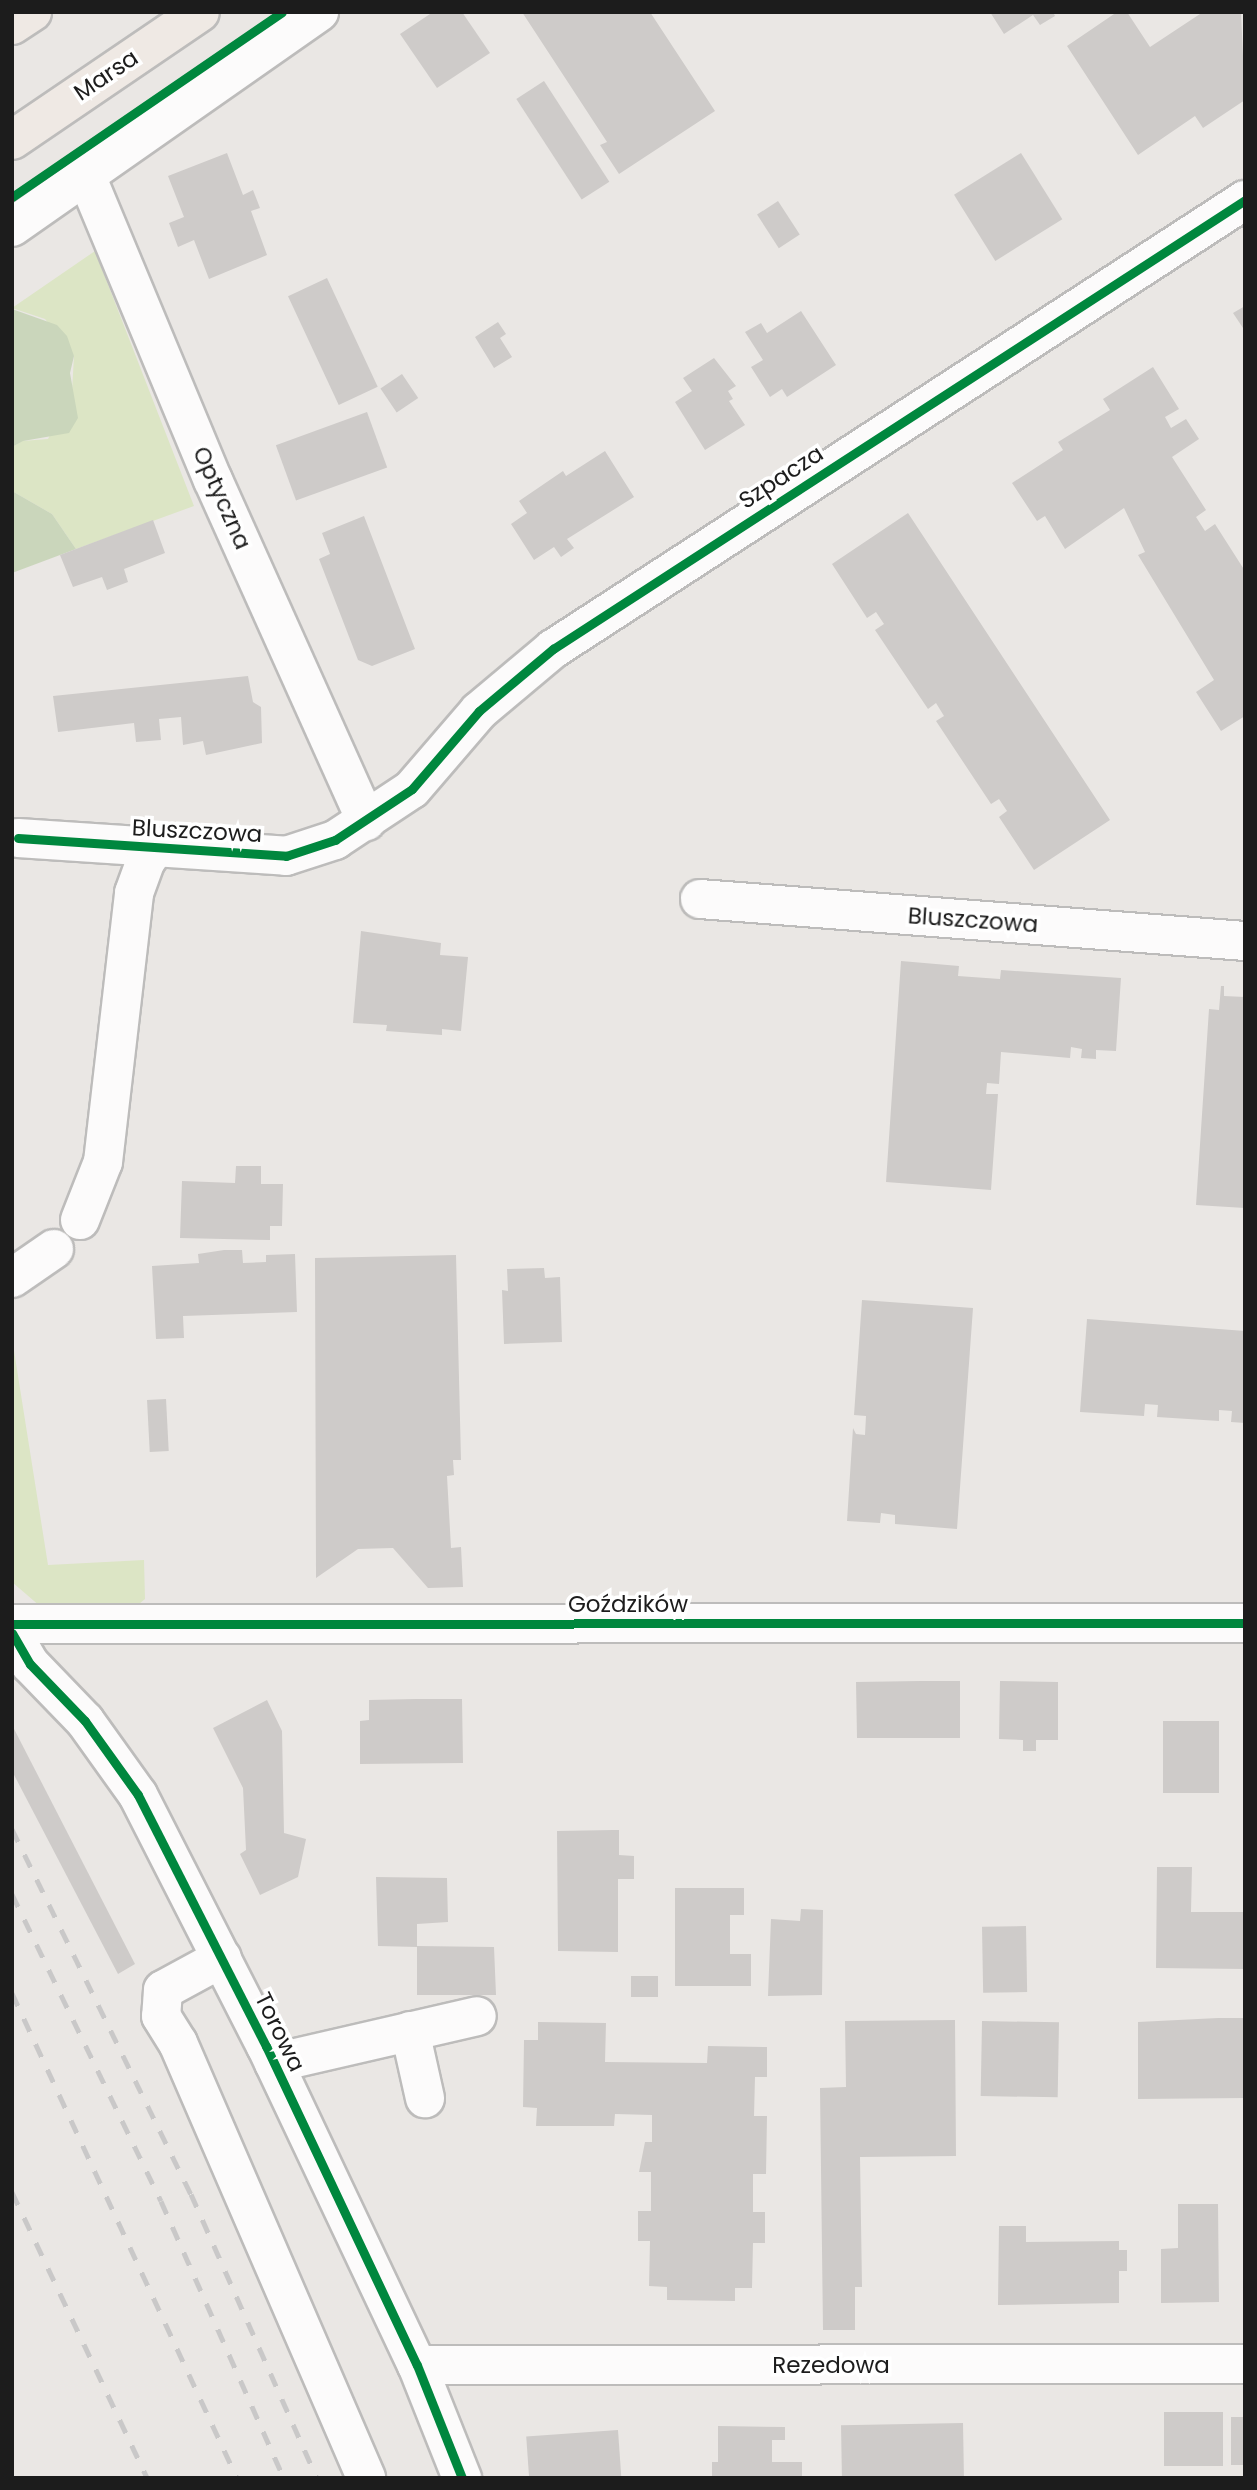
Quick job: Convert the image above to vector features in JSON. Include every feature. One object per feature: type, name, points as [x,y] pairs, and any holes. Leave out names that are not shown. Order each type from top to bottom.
[{"type":"main road","points":[[12,26],[32,12]]},
{"type":"main road","name":"Marsa","points":[[12,140],[200,12]]},
{"type":"street","points":[[12,227],[85,173],[319,12]]},
{"type":"street","name":"Optyczna","points":[[85,173],[213,480],[366,821]]},
{"type":"street","name":"Szpacza","points":[[366,821],[412,789],[480,710],[553,649],[1245,200]]},
{"type":"street","name":"Bluszczowa","points":[[18,838],[286,856],[335,840],[366,821]]},
{"type":"street","points":[[80,1220],[103,1162],[134,893],[145,862],[155,849]]},
{"type":"street","name":"Bluszczowa","points":[[700,899],[1245,941]]},
{"type":"street","points":[[14,1274],[54,1249]]},
{"type":"street","name":"Goździków","points":[[12,1624],[1245,1623]]},
{"type":"street","name":"Torowa","points":[[12,1633],[30,1664],[85,1721],[138,1795],[274,2063],[417,2365],[462,2478]]},
{"type":"street","points":[[222,1958],[163,1990],[161,2016],[178,2043],[366,2478]]},
{"type":"street","points":[[274,2063],[477,2016]]},
{"type":"street","points":[[410,2031],[425,2098]]},
{"type":"street","name":"Rezedowa","points":[[417,2365],[1245,2364]]},
{"type":"green space","points":[[95,251],[194,506],[76,549],[52,514],[12,491],[12,447],[22,441],[48,439],[72,391],[74,356],[45,319],[12,308]]},
{"type":"green space","points":[[12,309],[57,325],[67,336],[74,356],[70,373],[78,418],[69,433],[23,441],[12,447]]},
{"type":"green space","points":[[12,491],[52,514],[76,549],[12,573]]},
{"type":"green space","points":[[12,1338],[48,1565],[144,1560],[145,1599],[128,1613],[41,1607],[12,1582]]},
{"type":"building","points":[[433,12],[462,12],[490,53],[437,88],[400,34]]},
{"type":"building","points":[[522,12],[650,12],[715,111],[619,174],[600,145],[607,142]]},
{"type":"building","points":[[990,12],[1053,12],[1055,16],[1040,25],[1033,15],[1004,34]]},
{"type":"building","points":[[1117,12],[1127,12],[1150,47],[1203,12],[1241,12],[1245,100],[1203,128],[1195,116],[1138,155],[1067,46]]},
{"type":"building","points":[[544,81],[609,182],[582,200],[516,99]]},
{"type":"building","points":[[227,153],[243,195],[253,190],[260,208],[251,211],[267,255],[209,279],[194,240],[178,247],[169,223],[184,217],[168,176]]},
{"type":"building","points":[[1021,153],[1062,219],[995,261],[954,195]]},
{"type":"building","points":[[778,201],[800,235],[779,248],[757,215]]},
{"type":"building","points":[[327,278],[378,387],[339,405],[288,296]]},
{"type":"building","points":[[1245,306],[1245,331],[1233,313]]},
{"type":"building","points":[[801,311],[836,365],[787,397],[782,389],[770,397],[751,367],[763,360],[745,332],[761,323],[767,333]]},
{"type":"building","points":[[498,322],[506,334],[500,338],[512,357],[494,368],[475,337]]},
{"type":"building","points":[[714,358],[736,386],[728,391],[733,399],[729,401],[745,425],[705,450],[675,402],[692,391],[683,378]]},
{"type":"building","points":[[1153,367],[1179,409],[1165,417],[1171,428],[1186,419],[1199,439],[1172,457],[1206,510],[1196,517],[1205,531],[1215,524],[1245,571],[1245,716],[1221,731],[1196,692],[1214,680],[1138,555],[1145,552],[1124,508],[1065,549],[1045,516],[1037,521],[1012,483],[1063,450],[1058,442],[1110,410],[1103,399]]},
{"type":"building","points":[[402,374],[418,398],[397,413],[380,389]]},
{"type":"building","points":[[367,412],[387,467],[296,501],[276,445]]},
{"type":"building","points":[[605,451],[634,497],[567,539],[574,548],[561,557],[554,547],[534,560],[511,524],[527,513],[519,501],[563,471],[566,476]]},
{"type":"building","points":[[908,513],[1110,820],[1034,870],[999,817],[1007,811],[999,799],[991,804],[936,721],[944,716],[936,703],[928,709],[875,630],[884,624],[876,612],[867,618],[832,564]]},
{"type":"building","points":[[364,516],[415,649],[372,666],[358,660],[319,559],[330,554],[322,533]]},
{"type":"building","points":[[153,520],[165,553],[124,569],[128,582],[107,590],[102,577],[73,587],[60,555]]},
{"type":"building","points":[[248,676],[253,702],[261,707],[262,743],[206,755],[203,741],[183,745],[181,717],[159,719],[161,740],[136,742],[134,723],[58,732],[53,696]]},
{"type":"building","points":[[361,931],[441,943],[440,955],[468,957],[461,1031],[442,1029],[442,1035],[386,1031],[387,1025],[353,1023]]},
{"type":"building","points":[[901,961],[959,966],[958,976],[1000,979],[1001,970],[1121,978],[1116,1051],[1096,1050],[1096,1059],[1081,1058],[1082,1049],[1071,1047],[1070,1058],[1001,1052],[999,1084],[987,1083],[986,1094],[998,1094],[991,1190],[886,1182]]},
{"type":"building","points":[[1221,986],[1224,986],[1224,996],[1245,997],[1245,1208],[1196,1205],[1209,1009],[1219,1010]]},
{"type":"building","points":[[236,1166],[261,1166],[261,1184],[283,1184],[282,1226],[270,1226],[270,1240],[180,1238],[182,1181],[235,1183]]},
{"type":"building","points":[[242,1250],[243,1263],[266,1262],[266,1255],[295,1254],[297,1312],[183,1316],[184,1338],[156,1339],[152,1266],[199,1263],[198,1254]]},
{"type":"building","points":[[456,1255],[461,1460],[453,1460],[454,1475],[447,1476],[451,1548],[461,1547],[463,1587],[428,1588],[393,1548],[358,1549],[316,1578],[315,1258]]},
{"type":"building","points":[[544,1268],[545,1278],[560,1277],[562,1342],[504,1344],[502,1290],[508,1291],[507,1269]]},
{"type":"building","points":[[862,1300],[973,1308],[957,1529],[895,1524],[895,1515],[881,1513],[880,1523],[847,1521],[853,1428],[856,1434],[865,1435],[866,1416],[854,1415]]},
{"type":"building","points":[[1087,1319],[1245,1331],[1245,1423],[1231,1422],[1232,1411],[1219,1410],[1219,1421],[1157,1417],[1158,1405],[1145,1404],[1144,1416],[1080,1412]]},
{"type":"building","points":[[166,1399],[169,1451],[150,1452],[147,1400]]},
{"type":"building","points":[[960,1681],[960,1738],[857,1738],[856,1682]]},
{"type":"building","points":[[1000,1681],[1058,1682],[1058,1740],[1036,1740],[1036,1751],[1023,1751],[1023,1740],[999,1739]]},
{"type":"building","points":[[462,1699],[463,1763],[360,1764],[360,1721],[369,1720],[369,1700]]},
{"type":"building","points":[[267,1700],[282,1731],[284,1833],[306,1839],[298,1877],[260,1895],[240,1854],[246,1850],[243,1788],[213,1728]]},
{"type":"building","points":[[1163,1721],[1219,1721],[1219,1793],[1163,1793]]},
{"type":"building","points":[[12,1725],[135,1964],[118,1974],[12,1771]]},
{"type":"building","points":[[619,1830],[619,1855],[634,1856],[634,1879],[618,1879],[618,1952],[558,1951],[557,1831]]},
{"type":"building","points":[[1157,1867],[1192,1867],[1191,1912],[1245,1912],[1245,1969],[1156,1968]]},
{"type":"building","points":[[376,1877],[447,1878],[448,1922],[417,1924],[417,1946],[494,1947],[496,1995],[417,1995],[417,1947],[378,1946]]},
{"type":"building","points":[[675,1888],[744,1888],[744,1915],[730,1915],[730,1954],[751,1954],[751,1986],[675,1986]]},
{"type":"building","points":[[801,1909],[823,1910],[822,1995],[768,1996],[771,1919],[800,1921]]},
{"type":"building","points":[[1026,1926],[1027,1992],[983,1993],[982,1927]]},
{"type":"building","points":[[631,1976],[658,1976],[658,1997],[631,1997]]},
{"type":"building","points":[[1245,2018],[1245,2098],[1138,2099],[1138,2022]]},
{"type":"building","points":[[955,2020],[956,2156],[860,2157],[862,2287],[855,2287],[855,2330],[823,2330],[820,2088],[846,2087],[845,2021]]},
{"type":"building","points":[[982,2021],[1059,2022],[1058,2097],[981,2096]]},
{"type":"building","points":[[538,2022],[606,2023],[605,2062],[707,2063],[708,2046],[767,2047],[767,2077],[755,2077],[754,2116],[767,2116],[766,2174],[753,2174],[753,2212],[765,2212],[765,2243],[753,2243],[752,2288],[735,2288],[735,2301],[667,2300],[667,2287],[649,2286],[650,2241],[638,2241],[638,2211],[651,2211],[651,2172],[639,2172],[645,2142],[652,2142],[652,2115],[615,2114],[614,2126],[536,2126],[537,2108],[523,2107],[524,2040],[538,2040]]},
{"type":"building","points":[[1178,2204],[1218,2204],[1219,2302],[1161,2303],[1161,2249],[1178,2248]]},
{"type":"building","points":[[999,2226],[1026,2226],[1026,2242],[1119,2241],[1119,2250],[1127,2250],[1127,2271],[1119,2271],[1119,2303],[998,2305]]},
{"type":"building","points":[[1164,2412],[1223,2412],[1223,2466],[1164,2466]]},
{"type":"building","points":[[1231,2417],[1245,2417],[1245,2465],[1231,2465]]},
{"type":"building","points":[[963,2423],[964,2478],[842,2478],[841,2425]]},
{"type":"building","points":[[718,2426],[785,2427],[785,2440],[772,2440],[772,2462],[802,2462],[802,2478],[712,2478],[712,2462],[718,2462]]},
{"type":"building","points":[[618,2430],[621,2478],[529,2478],[526,2436]]},
{"type":"railway","points":[[12,1829],[191,2194],[317,2478]]},
{"type":"railway","points":[[12,1894],[161,2201],[284,2478]]},
{"type":"railway","points":[[12,1993],[237,2478]]},
{"type":"railway","points":[[12,2192],[147,2478]]},
{"type":"cycle path","points":[[12,197],[282,12]]},
{"type":"cycle path","points":[[18,838],[286,856],[335,840],[412,789],[479,711],[553,649],[1245,200]]},
{"type":"cycle path","points":[[12,1624],[1245,1623]]},
{"type":"cycle path","points":[[12,1633],[30,1664],[85,1721],[138,1795],[266,2046],[417,2365],[462,2478]]}]
